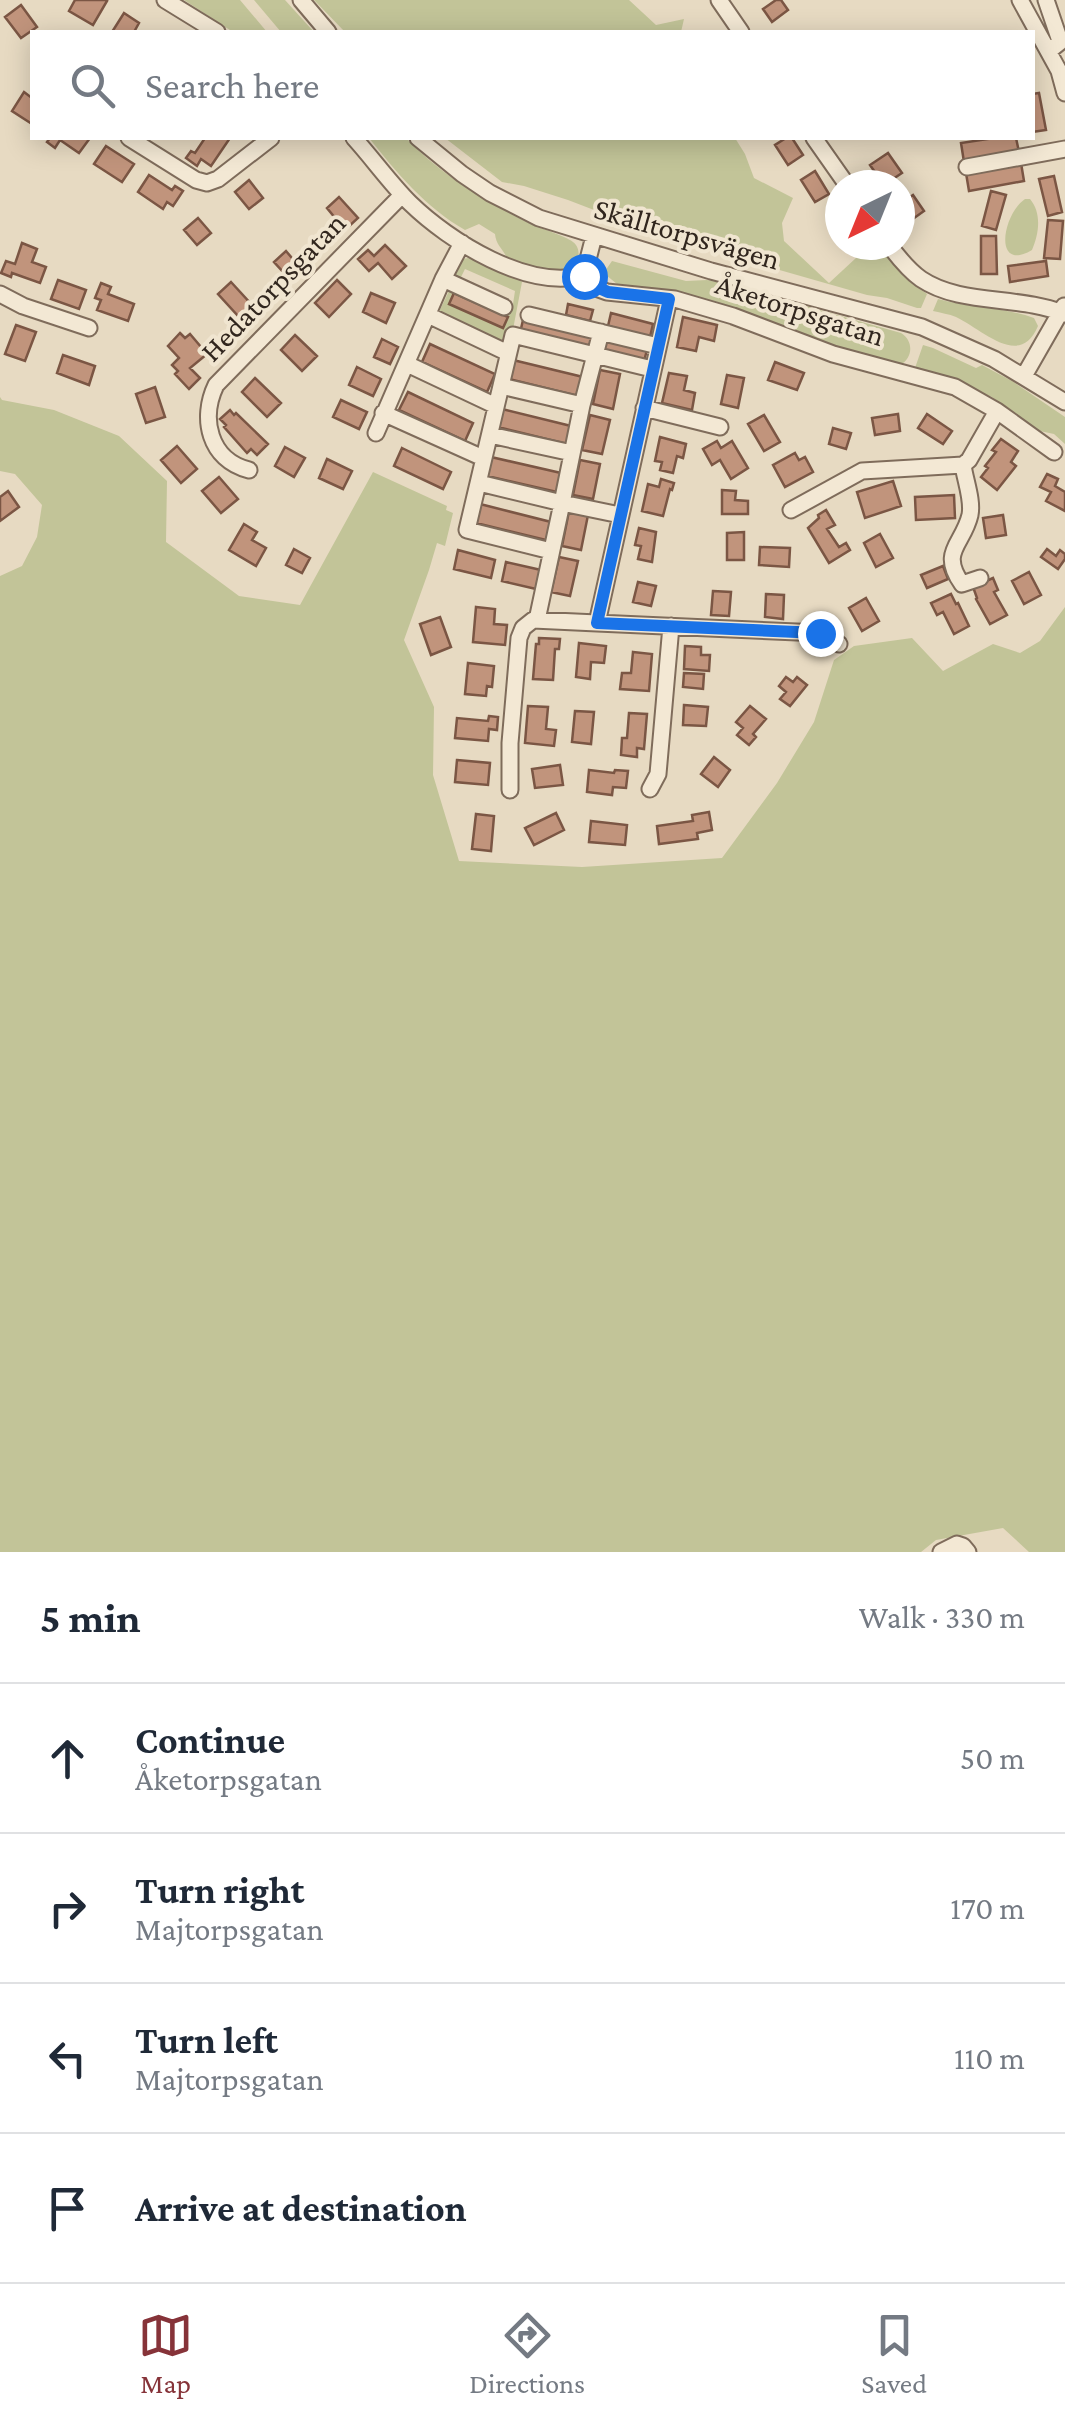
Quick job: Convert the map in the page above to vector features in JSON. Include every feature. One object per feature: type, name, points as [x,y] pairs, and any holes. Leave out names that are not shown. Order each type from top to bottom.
[{"type":"street","points":[[165,0],[213,30]]},
{"type":"street","points":[[301,0],[326,30]]},
{"type":"street","points":[[719,0],[740,30]]},
{"type":"street","points":[[1020,0],[1057,46]]},
{"type":"street","points":[[1046,0],[1058,29],[1058,71],[1065,93]]},
{"type":"street","points":[[132,140],[207,183],[218,179],[268,140]]},
{"type":"street","name":"Åketorpsgatan","points":[[356,140],[402,194],[439,228],[529,274],[559,280],[584,276],[588,283],[608,292],[675,298],[846,358],[942,383],[997,411],[1054,452]]},
{"type":"street","name":"Skälltorpsvägen","points":[[420,140],[490,194],[540,218],[712,271],[944,335],[1065,402]]},
{"type":"street","points":[[815,140],[836,170]]},
{"type":"street","points":[[966,167],[1065,149]]},
{"type":"street","name":"Hedatorpsgatan","points":[[249,470],[226,459],[210,434],[209,410],[216,384],[402,194]]},
{"type":"street","points":[[584,276],[594,236]]},
{"type":"street","points":[[376,433],[462,243]]},
{"type":"street","points":[[902,260],[912,272],[952,292],[1063,310],[1024,376]]},
{"type":"street","points":[[443,280],[504,307]]},
{"type":"street","points":[[0,294],[22,306],[88,328]]},
{"type":"street","points":[[597,623],[669,299]]},
{"type":"street","points":[[428,315],[508,353]]},
{"type":"street","points":[[529,315],[658,346]]},
{"type":"street","points":[[537,620],[601,332]]},
{"type":"street","points":[[551,551],[467,530],[513,336],[652,370]]},
{"type":"street","points":[[407,364],[496,406]]},
{"type":"street","points":[[501,386],[582,405]]},
{"type":"street","points":[[644,408],[720,427]]},
{"type":"street","points":[[792,510],[862,472],[963,465],[997,411]]},
{"type":"street","points":[[384,413],[483,458]]},
{"type":"street","points":[[490,435],[572,453]]},
{"type":"street","points":[[963,465],[970,513],[951,562],[963,584],[980,578]]},
{"type":"street","points":[[479,483],[620,515]]},
{"type":"street","points":[[510,790],[519,638],[533,620],[820,633],[839,644]]},
{"type":"street","points":[[650,789],[658,774],[670,626]]},
{"type":"street","points":[[941,1552],[957,1544],[968,1552]]},
{"type":"green space","points":[[184,0],[240,0],[265,30],[230,30]]},
{"type":"green space","points":[[254,0],[285,0],[312,30],[279,30]]},
{"type":"green space","points":[[314,0],[629,0],[656,25],[684,19],[681,30],[343,30]]},
{"type":"green space","points":[[371,140],[408,140],[479,196],[573,242],[578,249],[578,263],[552,272],[507,258],[495,234],[479,224],[465,230],[424,200]]},
{"type":"green space","points":[[448,140],[736,140],[754,178],[793,198],[782,223],[784,241],[829,283],[854,260],[890,260],[927,294],[921,308],[867,295],[667,238],[524,186],[502,182]]},
{"type":"green space","points":[[1025,199],[1030,199],[1036,211],[1036,237],[1032,250],[1011,254],[1005,239],[1007,228]]},
{"type":"green space","points":[[463,259],[522,282],[511,340],[506,347],[437,316],[449,291],[454,293],[449,304],[504,327],[515,291],[465,269],[459,281],[453,278]]},
{"type":"green space","points":[[612,261],[686,281],[731,285],[901,333],[910,345],[909,354],[900,365],[831,347],[706,300],[617,284],[605,271]]},
{"type":"green space","points":[[938,299],[1022,314],[1034,318],[1038,326],[1021,345],[1011,345],[956,317],[933,311]]},
{"type":"green space","points":[[923,345],[976,368],[982,365],[1065,417],[1065,444],[1054,434],[1035,430],[992,397],[915,368]]},
{"type":"green space","points":[[0,397],[54,410],[119,436],[167,481],[166,542],[239,596],[300,605],[373,472],[447,506],[446,510],[453,513],[445,546],[437,543],[404,640],[434,707],[433,775],[459,861],[582,867],[722,858],[777,783],[814,722],[834,660],[854,646],[912,638],[943,671],[993,644],[1020,653],[1040,641],[1065,607],[1065,1552],[1029,1552],[1003,1528],[936,1540],[921,1552],[0,1552],[0,576],[22,566],[37,537],[42,505],[15,474],[0,471]]},
{"type":"building","points":[[75,0],[107,1],[93,25],[69,11]]},
{"type":"building","points":[[781,0],[788,10],[772,22],[763,9]]},
{"type":"building","points":[[21,5],[37,27],[21,38],[5,17]]},
{"type":"building","points":[[124,13],[139,23],[135,30],[113,30]]},
{"type":"building","points":[[24,92],[30,96],[30,123],[12,111]]},
{"type":"building","points":[[1039,93],[1046,130],[1035,132],[1035,94]]},
{"type":"building","points":[[60,140],[89,140],[79,153]]},
{"type":"building","points":[[204,140],[229,140],[211,166],[201,159],[197,166],[186,158],[191,151],[195,153]]},
{"type":"building","points":[[793,140],[803,155],[788,165],[775,145]]},
{"type":"building","points":[[1016,140],[1019,152],[964,162],[961,143]]},
{"type":"building","points":[[106,146],[134,164],[122,182],[94,164]]},
{"type":"building","points":[[888,153],[900,170],[874,170],[870,165]]},
{"type":"building","points":[[1021,163],[1024,181],[969,191],[966,173]]},
{"type":"building","points":[[815,171],[825,187],[825,196],[815,202],[801,180]]},
{"type":"building","points":[[149,175],[172,190],[175,186],[183,191],[173,206],[167,202],[163,209],[138,192]]},
{"type":"building","points":[[1054,176],[1062,212],[1048,216],[1039,179]]},
{"type":"building","points":[[249,180],[263,198],[249,209],[235,192]]},
{"type":"building","points":[[991,191],[1006,195],[996,230],[982,226]]},
{"type":"building","points":[[339,197],[358,218],[345,230],[327,208]]},
{"type":"building","points":[[915,198],[924,211],[915,217]]},
{"type":"building","points":[[198,218],[211,233],[197,245],[184,230]]},
{"type":"building","points":[[1048,220],[1063,221],[1060,259],[1044,258]]},
{"type":"building","points":[[981,236],[996,236],[997,274],[981,274]]},
{"type":"building","points":[[22,243],[37,249],[32,262],[46,267],[40,283],[1,273],[6,261],[15,264]]},
{"type":"building","points":[[385,245],[406,266],[392,279],[378,263],[369,271],[358,259],[368,250],[374,256]]},
{"type":"building","points":[[286,251],[297,264],[285,274],[274,262]]},
{"type":"building","points":[[1046,261],[1048,276],[1010,282],[1008,266]]},
{"type":"building","points":[[58,280],[86,290],[79,309],[51,299]]},
{"type":"building","points":[[337,280],[351,294],[329,317],[315,303]]},
{"type":"building","points":[[231,282],[252,305],[239,317],[218,294]]},
{"type":"building","points":[[101,283],[111,287],[108,294],[134,304],[128,321],[97,310],[101,300],[95,298]]},
{"type":"building","points":[[371,293],[395,303],[386,323],[363,312]]},
{"type":"building","points":[[454,293],[508,317],[503,328],[449,304]]},
{"type":"building","points":[[568,304],[593,310],[590,321],[566,315]]},
{"type":"building","points":[[611,313],[653,324],[650,337],[608,326]]},
{"type":"building","points":[[683,317],[717,325],[714,341],[699,337],[696,351],[677,347]]},
{"type":"building","points":[[523,320],[596,338],[593,350],[520,333]]},
{"type":"building","points":[[16,325],[36,332],[25,361],[5,354]]},
{"type":"building","points":[[180,333],[185,338],[190,334],[207,354],[190,368],[200,378],[189,389],[175,374],[178,371],[172,365],[179,358],[168,346]]},
{"type":"building","points":[[295,335],[317,356],[302,371],[281,350]]},
{"type":"building","points":[[382,339],[398,347],[390,364],[374,357]]},
{"type":"building","points":[[604,340],[647,350],[644,361],[602,351]]},
{"type":"building","points":[[430,344],[495,374],[487,392],[422,362]]},
{"type":"building","points":[[63,355],[95,366],[89,385],[57,373]]},
{"type":"building","points":[[513,360],[583,377],[578,396],[509,379]]},
{"type":"building","points":[[775,362],[804,373],[797,390],[768,380]]},
{"type":"building","points":[[357,367],[381,379],[373,396],[349,385]]},
{"type":"building","points":[[600,370],[620,374],[613,409],[593,404]]},
{"type":"building","points":[[669,373],[687,376],[684,390],[695,393],[692,410],[662,403]]},
{"type":"building","points":[[727,375],[744,378],[738,408],[721,404]]},
{"type":"building","points":[[255,378],[281,403],[267,417],[242,392]]},
{"type":"building","points":[[155,387],[165,417],[146,423],[136,394]]},
{"type":"building","points":[[408,392],[473,423],[465,441],[399,410]]},
{"type":"building","points":[[341,400],[367,412],[359,429],[333,417]]},
{"type":"building","points":[[502,409],[571,426],[567,444],[498,427]]},
{"type":"building","points":[[230,410],[268,444],[257,455],[251,449],[247,453],[224,427],[220,419]]},
{"type":"building","points":[[898,414],[900,431],[875,435],[872,418]]},
{"type":"building","points":[[927,414],[952,431],[943,444],[918,428]]},
{"type":"building","points":[[590,415],[610,420],[602,454],[582,450]]},
{"type":"building","points":[[764,415],[780,442],[764,451],[748,424]]},
{"type":"building","points":[[833,428],[851,433],[846,449],[829,444]]},
{"type":"building","points":[[660,437],[686,444],[683,458],[677,456],[673,473],[660,470],[662,462],[655,461]]},
{"type":"building","points":[[1001,439],[1018,451],[1011,462],[1016,466],[997,490],[981,477]]},
{"type":"building","points":[[717,441],[721,448],[732,441],[748,468],[731,479],[720,460],[712,465],[703,449]]},
{"type":"building","points":[[177,446],[197,469],[181,483],[161,460]]},
{"type":"building","points":[[285,447],[305,458],[294,477],[275,466]]},
{"type":"building","points":[[402,448],[451,472],[443,489],[394,466]]},
{"type":"building","points":[[795,453],[799,460],[805,457],[813,472],[785,487],[773,465]]},
{"type":"building","points":[[491,457],[561,473],[557,492],[487,476]]},
{"type":"building","points":[[327,459],[352,471],[343,489],[319,478]]},
{"type":"building","points":[[580,460],[600,464],[593,499],[573,495]]},
{"type":"building","points":[[1047,474],[1058,479],[1055,486],[1065,492],[1065,511],[1046,501],[1051,492],[1040,487]]},
{"type":"building","points":[[219,477],[238,499],[221,513],[202,491]]},
{"type":"building","points":[[661,479],[674,483],[663,516],[642,511],[648,484],[659,487]]},
{"type":"building","points":[[893,481],[901,506],[865,518],[857,492]]},
{"type":"building","points":[[722,490],[736,491],[735,500],[748,501],[748,514],[722,514]]},
{"type":"building","points":[[8,491],[19,507],[0,521],[0,497]]},
{"type":"building","points":[[954,495],[955,518],[916,520],[915,497]]},
{"type":"building","points":[[480,504],[551,522],[546,540],[476,523]]},
{"type":"building","points":[[826,510],[835,525],[827,529],[839,547],[846,543],[850,550],[829,563],[808,528]]},
{"type":"building","points":[[569,511],[588,515],[581,550],[562,546]]},
{"type":"building","points":[[1003,515],[1006,535],[986,538],[983,518]]},
{"type":"building","points":[[244,524],[257,532],[252,540],[266,548],[256,566],[229,550]]},
{"type":"building","points":[[639,528],[656,532],[652,562],[638,559],[641,546],[635,545]]},
{"type":"building","points":[[744,532],[744,560],[727,560],[727,533]]},
{"type":"building","points":[[880,534],[893,558],[876,567],[864,543]]},
{"type":"building","points":[[760,547],[790,548],[789,567],[759,565]]},
{"type":"building","points":[[294,549],[310,558],[302,573],[286,565]]},
{"type":"building","points":[[1047,549],[1056,556],[1060,550],[1065,554],[1058,569],[1041,557]]},
{"type":"building","points":[[458,550],[495,560],[491,578],[454,569]]},
{"type":"building","points":[[559,557],[578,561],[570,596],[551,592]]},
{"type":"building","points":[[506,562],[541,570],[536,589],[502,581]]},
{"type":"building","points":[[943,566],[948,579],[927,588],[921,575]]},
{"type":"building","points":[[1029,572],[1041,595],[1024,604],[1012,581]]},
{"type":"building","points":[[993,578],[998,590],[994,592],[1007,615],[990,624],[973,587]]},
{"type":"building","points":[[638,582],[656,586],[651,606],[633,602]]},
{"type":"building","points":[[713,591],[731,592],[729,616],[711,615]]},
{"type":"building","points":[[766,594],[784,595],[783,619],[765,617]]},
{"type":"building","points":[[951,594],[969,626],[954,634],[943,612],[937,615],[931,603]]},
{"type":"building","points":[[866,598],[879,621],[862,631],[849,608]]},
{"type":"building","points":[[476,607],[495,609],[494,624],[507,625],[505,645],[473,642]]},
{"type":"building","points":[[440,617],[451,647],[431,655],[420,624]]},
{"type":"building","points":[[539,638],[560,639],[559,649],[555,649],[553,680],[533,679]]},
{"type":"building","points":[[579,643],[606,646],[604,663],[591,662],[590,679],[576,677]]},
{"type":"building","points":[[685,646],[701,647],[701,655],[710,655],[709,671],[684,669]]},
{"type":"building","points":[[633,652],[652,654],[649,691],[620,689],[622,673],[631,673]]},
{"type":"building","points":[[468,663],[494,666],[492,687],[487,686],[486,696],[465,694]]},
{"type":"building","points":[[684,673],[704,674],[703,689],[683,687]]},
{"type":"building","points":[[786,677],[793,682],[797,677],[807,685],[790,706],[780,699],[786,692],[779,686]]},
{"type":"building","points":[[684,705],[708,707],[706,726],[683,725]]},
{"type":"building","points":[[528,706],[548,707],[546,729],[556,730],[554,746],[525,743]]},
{"type":"building","points":[[750,706],[766,719],[749,745],[737,735],[743,728],[736,722]]},
{"type":"building","points":[[575,711],[594,712],[591,744],[572,742]]},
{"type":"building","points":[[629,713],[647,714],[644,749],[637,748],[637,757],[621,755]]},
{"type":"building","points":[[489,716],[498,717],[497,730],[489,729],[488,741],[455,738],[457,718],[488,721]]},
{"type":"building","points":[[714,757],[730,770],[718,787],[701,774]]},
{"type":"building","points":[[457,760],[490,763],[488,785],[455,782]]},
{"type":"building","points":[[560,765],[563,785],[535,788],[532,769]]},
{"type":"building","points":[[589,770],[628,771],[626,788],[613,787],[612,795],[587,792]]},
{"type":"building","points":[[709,812],[712,830],[697,833],[698,839],[659,844],[657,826],[693,821],[692,815]]},
{"type":"building","points":[[556,813],[564,830],[534,845],[525,828]]},
{"type":"building","points":[[476,814],[494,816],[491,851],[472,849]]},
{"type":"building","points":[[591,821],[627,825],[625,845],[589,842]]},
{"type":"route","points":[[584,276],[588,283],[608,292],[669,299],[597,623],[820,633]]}]
